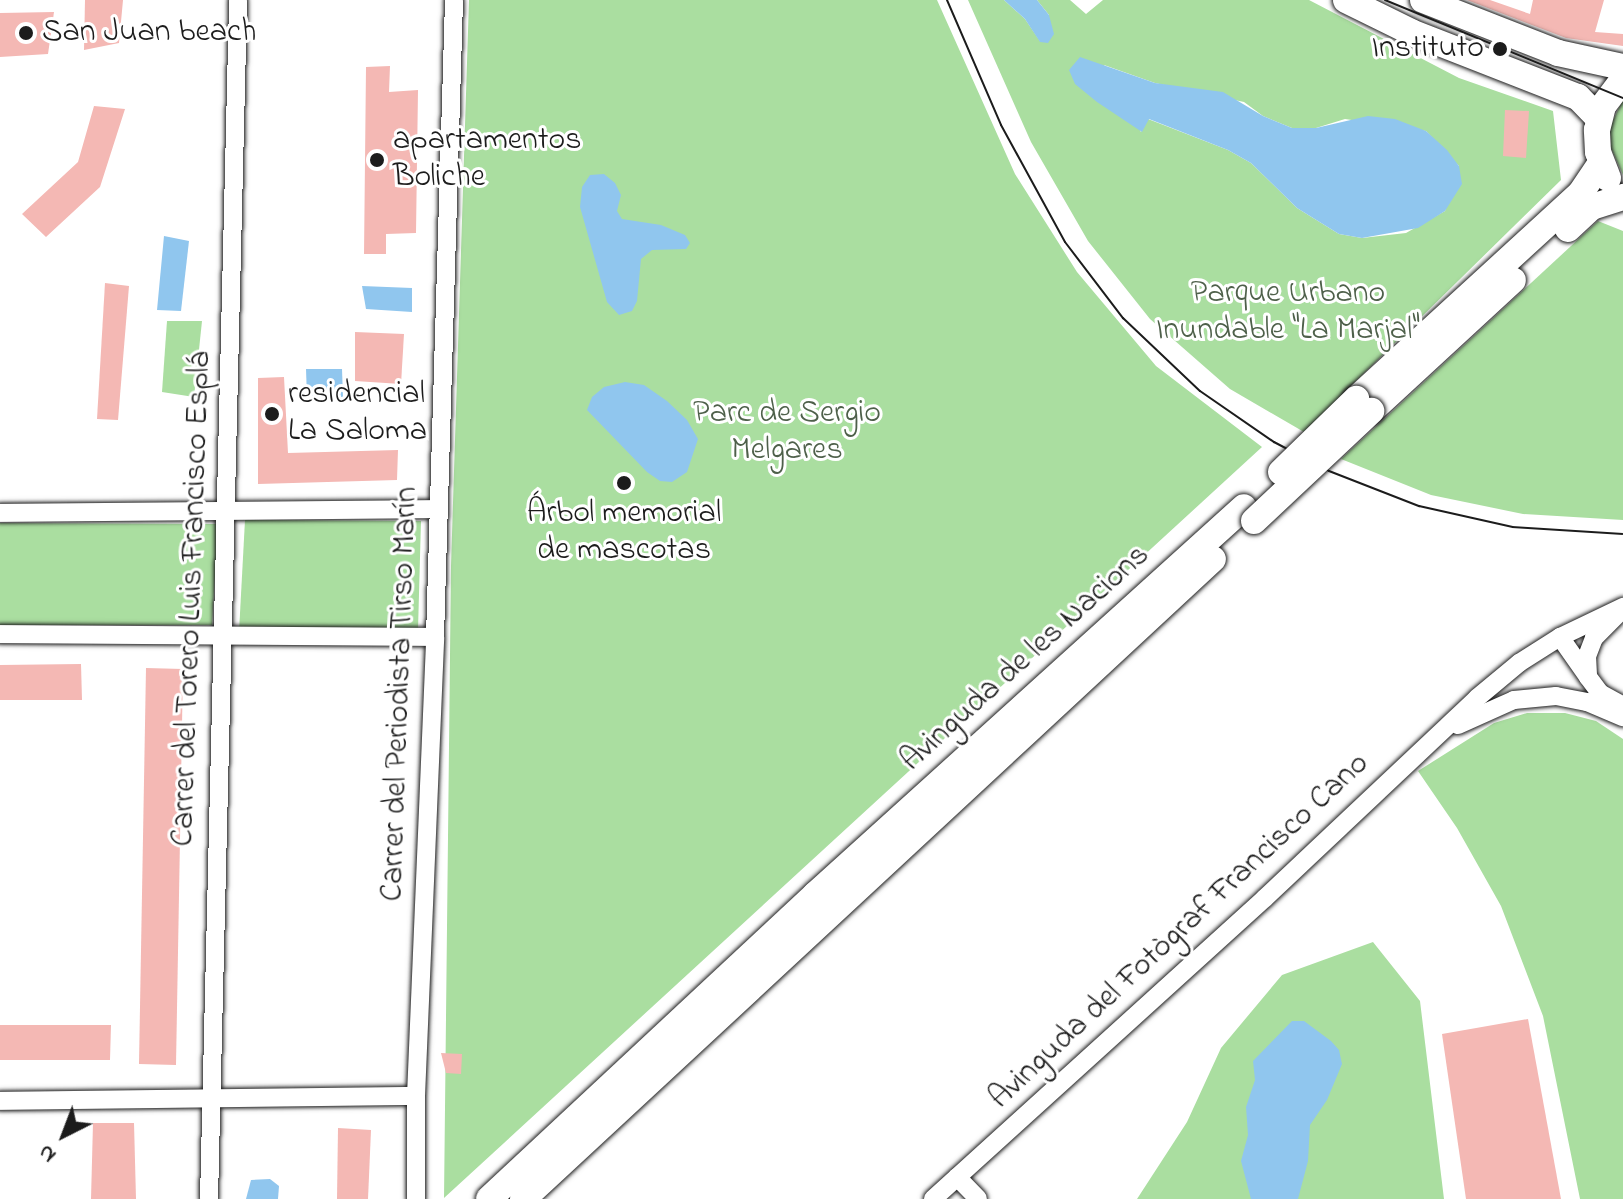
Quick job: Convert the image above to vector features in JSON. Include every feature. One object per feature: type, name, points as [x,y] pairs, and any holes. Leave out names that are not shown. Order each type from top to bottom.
[{"type":"street","name":"Carrer del Torero Luis Francisco Esplá","points":[[209,1199],[238,0]]},
{"type":"street","name":"Carrer del Periodista Tirso Marín","points":[[416,1199],[416,1096],[435,637],[454,0]]},
{"type":"street","points":[[1346,0],[1411,32],[1578,97],[1599,119]]},
{"type":"street","points":[[1423,0],[1558,53],[1623,67]]},
{"type":"street","points":[[1623,79],[1609,95],[1599,119],[1597,141],[1601,163],[1610,181],[1623,196]]},
{"type":"street","name":"Avinguda de les Nacions","points":[[523,1199],[1364,405],[1580,194],[1601,163]]},
{"type":"street","name":"Avinguda de les Nacions","points":[[1364,405],[1592,207],[1623,196]]},
{"type":"street","points":[[0,513],[437,509]]},
{"type":"street","name":"Avinguda de les Nacions","points":[[489,1199],[815,895],[1249,514]]},
{"type":"street","name":"Avinguda del Fotògraf Francisco Cano","points":[[933,1199],[1519,663],[1560,637],[1623,608]]},
{"type":"street","name":"Avinguda del Fotògraf Francisco Cano","points":[[1588,677],[1587,656],[1594,638],[1604,624],[1623,608]]},
{"type":"street","points":[[0,634],[435,637]]},
{"type":"street","points":[[1560,637],[1600,693],[1623,705]]},
{"type":"street","name":"Avinguda del Fotògraf Francisco Cano","points":[[1444,731],[1514,700],[1556,696],[1587,702],[1623,717]]},
{"type":"street","points":[[0,1101],[416,1096]]},
{"type":"street","points":[[957,1177],[978,1199]]},
{"type":"green space","name":"Parc de Sergio Melgares","points":[[469,0],[937,0],[1015,174],[1077,272],[1156,366],[1262,447],[444,1198],[451,566]]},
{"type":"green space","name":"Parque Urbano Inundable \"La Marjal\"","points":[[968,0],[1004,0],[1025,19],[1040,41],[1049,15],[1037,0],[1070,0],[1086,14],[1103,0],[1309,0],[1459,78],[1553,111],[1561,180],[1304,432],[1230,389],[1150,319],[1088,241],[1031,142]],"holes":[[[1104,65],[1155,83],[1244,102],[1263,116],[1292,128],[1316,128],[1345,119],[1426,131],[1459,166],[1445,211],[1406,233],[1362,238],[1339,234],[1297,208],[1251,163],[1228,150],[1148,119],[1141,132]]]},
{"type":"green space","points":[[1623,99],[1623,175],[1611,148],[1610,127]]},
{"type":"green space","points":[[1598,221],[1623,231],[1623,520],[1523,514],[1431,495],[1341,459]]},
{"type":"green space","points":[[167,321],[202,321],[194,397],[162,392]]},
{"type":"green space","points":[[245,520],[421,521],[418,630],[239,632]]},
{"type":"green space","points":[[0,523],[218,524],[212,625],[0,625]]},
{"type":"green space","points":[[1527,713],[1565,713],[1596,721],[1623,739],[1623,1199],[1580,1199],[1543,1016],[1501,906],[1457,828],[1418,771],[1494,723]]},
{"type":"green space","points":[[1373,942],[1420,1001],[1444,1199],[1137,1199],[1187,1122],[1221,1048],[1282,975]]},
{"type":"water","points":[[1004,0],[1037,0],[1049,15],[1054,34],[1048,43],[1040,42],[1025,19]]},
{"type":"water","points":[[1080,57],[1155,83],[1223,92],[1263,116],[1292,128],[1316,128],[1368,116],[1395,119],[1426,131],[1447,150],[1459,166],[1462,184],[1445,211],[1418,228],[1362,238],[1339,234],[1297,208],[1251,163],[1228,150],[1149,119],[1142,132],[1097,102],[1075,84],[1069,70]]},
{"type":"water","points":[[604,174],[615,183],[621,195],[617,211],[622,219],[661,225],[685,235],[690,243],[686,249],[652,250],[641,259],[637,301],[632,311],[619,315],[607,302],[580,207],[582,187],[590,175]]},
{"type":"water","points":[[164,236],[189,241],[181,311],[157,310]]},
{"type":"water","points":[[362,286],[412,288],[412,312],[366,309]]},
{"type":"water","points":[[306,369],[342,369],[343,397],[307,398]]},
{"type":"water","points":[[625,382],[644,385],[667,401],[687,420],[698,439],[687,472],[672,482],[660,481],[647,472],[587,410],[592,397],[604,387]]},
{"type":"water","points":[[1292,1021],[1304,1021],[1331,1041],[1339,1050],[1342,1064],[1327,1100],[1310,1125],[1308,1161],[1298,1199],[1251,1199],[1241,1161],[1248,1135],[1246,1107],[1255,1080],[1253,1061]]},
{"type":"water","points":[[270,1179],[279,1186],[278,1199],[246,1199],[251,1180]]},
{"type":"building","name":"San Juan beach","points":[[85,0],[123,0],[119,43],[84,50]]},
{"type":"building","points":[[1467,0],[1490,0],[1530,14],[1533,0],[1604,0],[1595,32],[1623,34],[1623,46],[1566,38]]},
{"type":"building","name":"San Juan beach","points":[[54,12],[48,54],[0,57],[0,13]]},
{"type":"building","points":[[390,66],[389,92],[418,90],[416,233],[386,234],[386,254],[364,254],[366,67]]},
{"type":"building","points":[[94,106],[125,109],[100,187],[46,237],[22,214],[78,162]]},
{"type":"building","points":[[1505,110],[1529,111],[1526,158],[1503,156]]},
{"type":"building","points":[[105,283],[129,286],[118,420],[97,419]]},
{"type":"building","points":[[355,332],[404,334],[401,384],[355,381]]},
{"type":"building","name":"residencial La Saloma","points":[[284,377],[288,453],[398,450],[397,480],[258,484],[258,378]]},
{"type":"building","points":[[81,664],[82,700],[0,700],[0,665]]},
{"type":"building","points":[[146,668],[183,669],[176,1065],[139,1064]]},
{"type":"building","points":[[1528,1019],[1561,1199],[1466,1199],[1442,1034]]},
{"type":"building","points":[[0,1025],[111,1025],[110,1060],[0,1060]]},
{"type":"building","points":[[441,1053],[462,1054],[461,1074],[446,1073]]},
{"type":"building","points":[[93,1123],[134,1123],[136,1199],[91,1199]]},
{"type":"building","points":[[338,1128],[371,1130],[368,1199],[337,1199]]},
{"type":"tram line","points":[[947,0],[1001,125],[1065,242],[1123,318],[1200,391],[1274,442],[1329,471],[1419,506],[1513,527],[1623,534]]},
{"type":"tram line","points":[[1385,0],[1623,98]]},
{"type":"place","name":"San Juan beach","points":[[26,33]]},
{"type":"place","name":"Instituto","points":[[1500,49]]},
{"type":"place","name":"apartamentos Boliche","points":[[377,160]]},
{"type":"place","name":"residencial La Saloma","points":[[272,414]]},
{"type":"place","name":"Árbol memorial de mascotas","points":[[624,483]]}]
